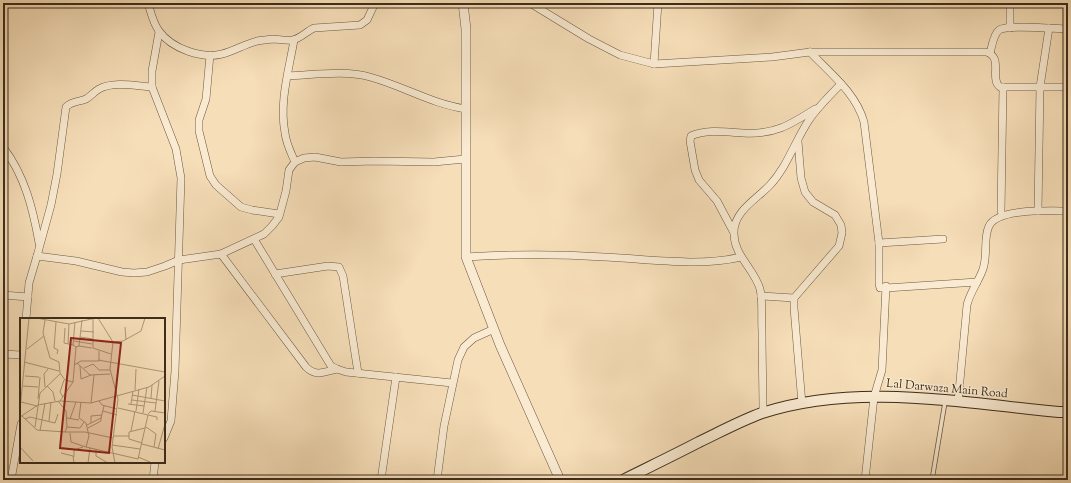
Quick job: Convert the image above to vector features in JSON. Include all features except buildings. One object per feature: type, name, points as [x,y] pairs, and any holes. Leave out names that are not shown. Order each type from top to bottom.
[{"type":"main road","name":"Lal Darwaza Main Road","points":[[623,480],[739,422],[763,413],[809,402],[874,396],[920,398],[1068,412]]},
{"type":"street","points":[[148,3],[153,20],[159,32],[173,44],[189,51],[210,55],[233,51],[256,42],[272,39],[294,40],[314,28],[360,25],[367,20],[375,3]]},
{"type":"street","points":[[463,3],[466,30],[466,257],[494,329],[560,480]]},
{"type":"street","points":[[530,3],[589,39],[620,55],[654,64],[772,57],[810,52],[986,52],[995,60],[997,85],[1004,88],[1068,87]]},
{"type":"street","points":[[654,64],[658,3]]},
{"type":"street","points":[[1010,3],[1010,28]]},
{"type":"street","points":[[990,54],[994,39],[997,32],[1000,30],[1010,28],[1068,29]]},
{"type":"street","points":[[1038,211],[1040,87],[1049,28]]},
{"type":"street","points":[[159,32],[152,71],[152,87],[176,149],[181,178],[175,371],[171,421],[165,436]]},
{"type":"street","points":[[294,40],[284,98],[283,117],[287,144],[295,162]]},
{"type":"street","points":[[810,52],[841,84],[858,106],[864,122],[879,243],[879,284],[881,288],[976,282]]},
{"type":"street","points":[[210,55],[206,99],[198,120],[199,131],[210,176],[216,186],[241,207],[279,214]]},
{"type":"street","points":[[288,76],[349,74],[369,76],[444,105],[466,110]]},
{"type":"street","points":[[734,231],[717,201],[702,185],[696,175],[690,141],[691,136],[724,131],[757,133],[774,131],[787,126],[818,107],[841,84]]},
{"type":"street","points":[[26,318],[29,283],[51,205],[57,174],[66,107],[69,103],[86,99],[99,89],[106,86],[123,85],[152,87]]},
{"type":"street","points":[[1001,211],[1004,88]]},
{"type":"street","points":[[763,413],[761,296],[757,282],[741,257],[734,240],[734,224],[738,217],[770,185],[779,173],[818,107]]},
{"type":"street","points":[[798,141],[801,178],[805,192],[813,202],[835,215],[841,225],[842,233],[839,246],[794,298],[802,404]]},
{"type":"street","points":[[3,147],[22,179],[29,196],[40,246]]},
{"type":"street","points":[[37,256],[76,261],[122,272],[147,272],[179,260],[222,254],[264,234],[272,226],[279,214],[286,191],[289,170],[295,162],[304,158],[315,157],[341,162],[434,162],[466,159]]},
{"type":"street","points":[[958,402],[966,315],[969,299],[983,269],[989,226],[994,220],[1007,215],[1038,211],[1068,210]]},
{"type":"street","points":[[254,239],[331,366],[337,369],[358,373],[452,383]]},
{"type":"street","points":[[879,243],[943,239]]},
{"type":"street","points":[[222,254],[306,367],[316,374],[337,369]]},
{"type":"street","points":[[466,257],[506,255],[575,255],[709,262],[741,257]]},
{"type":"street","points":[[275,274],[328,266],[339,267],[343,276],[358,373]]},
{"type":"street","points":[[865,480],[874,396],[882,370],[886,287]]},
{"type":"street","points":[[3,295],[28,297]]},
{"type":"street","points":[[761,296],[794,298]]},
{"type":"street","points":[[437,480],[444,426],[458,360],[464,347],[474,338],[494,329]]},
{"type":"street","points":[[3,354],[20,355]]},
{"type":"street","points":[[381,480],[396,377]]},
{"type":"street","points":[[11,480],[20,430]]},
{"type":"street","points":[[153,480],[155,463]]},
{"type":"lane","points":[[932,480],[945,401]]}]
